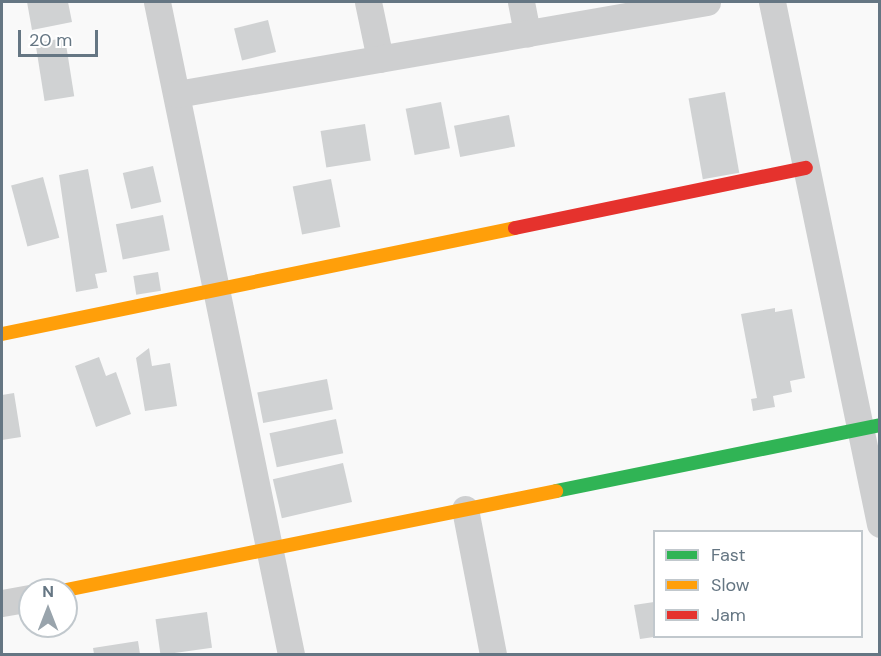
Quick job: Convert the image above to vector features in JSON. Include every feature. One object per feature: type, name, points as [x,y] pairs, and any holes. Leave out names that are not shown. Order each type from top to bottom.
[{"type":"street","points":[[157,2],[219,286],[291,654]]},
{"type":"street","points":[[368,2],[380,59]]},
{"type":"street","points":[[521,2],[528,33]]},
{"type":"street","points":[[177,94],[707,2]]},
{"type":"street","points":[[772,2],[806,168],[870,427],[879,524]]},
{"type":"street","points":[[2,334],[219,286],[806,168]]},
{"type":"street","points":[[78,588],[870,427]]},
{"type":"street","points":[[465,509],[493,654]]},
{"type":"street","points":[[2,603],[18,600]]},
{"type":"building","points":[[27,2],[68,2],[72,22],[32,30]]},
{"type":"building","points":[[268,20],[276,52],[242,60],[234,28]]},
{"type":"building","points":[[65,38],[74,96],[45,101],[35,43]]},
{"type":"building","points":[[725,92],[739,173],[703,179],[689,98]]},
{"type":"building","points":[[441,102],[450,148],[415,155],[406,109]]},
{"type":"building","points":[[509,115],[515,146],[460,157],[454,126]]},
{"type":"building","points":[[365,124],[371,161],[326,168],[321,131]]},
{"type":"building","points":[[153,166],[161,202],[131,209],[123,173]]},
{"type":"building","points":[[88,169],[107,272],[95,274],[98,288],[76,292],[59,175]]},
{"type":"building","points":[[43,177],[59,238],[27,246],[11,186]]},
{"type":"building","points":[[331,179],[340,227],[302,235],[293,186]]},
{"type":"building","points":[[163,215],[170,250],[123,259],[116,224]]},
{"type":"building","points":[[158,272],[161,291],[136,295],[133,276]]},
{"type":"building","points":[[775,308],[775,312],[792,309],[805,378],[790,381],[792,392],[773,396],[775,407],[753,411],[751,399],[757,398],[741,314]]},
{"type":"building","points":[[149,348],[152,366],[170,363],[177,406],[145,411],[136,358]]},
{"type":"building","points":[[99,357],[106,376],[116,372],[131,414],[96,427],[75,366]]},
{"type":"building","points":[[327,379],[333,409],[263,423],[257,393]]},
{"type":"building","points":[[14,393],[21,437],[2,440],[2,395]]},
{"type":"building","points":[[336,419],[343,453],[277,467],[269,433]]},
{"type":"building","points":[[343,463],[352,502],[282,518],[273,479]]},
{"type":"building","points":[[653,602],[653,637],[640,639],[634,605]]},
{"type":"building","points":[[207,612],[212,648],[160,654],[156,619]]},
{"type":"building","points":[[138,641],[140,654],[94,654],[93,648]]},
{"type":"traffic: fast","points":[[556,491],[880,425]]},
{"type":"traffic: slow","points":[[2,334],[515,228]]},
{"type":"traffic: slow","points":[[78,588],[556,491]]},
{"type":"traffic: jam","points":[[515,228],[806,168]]}]
